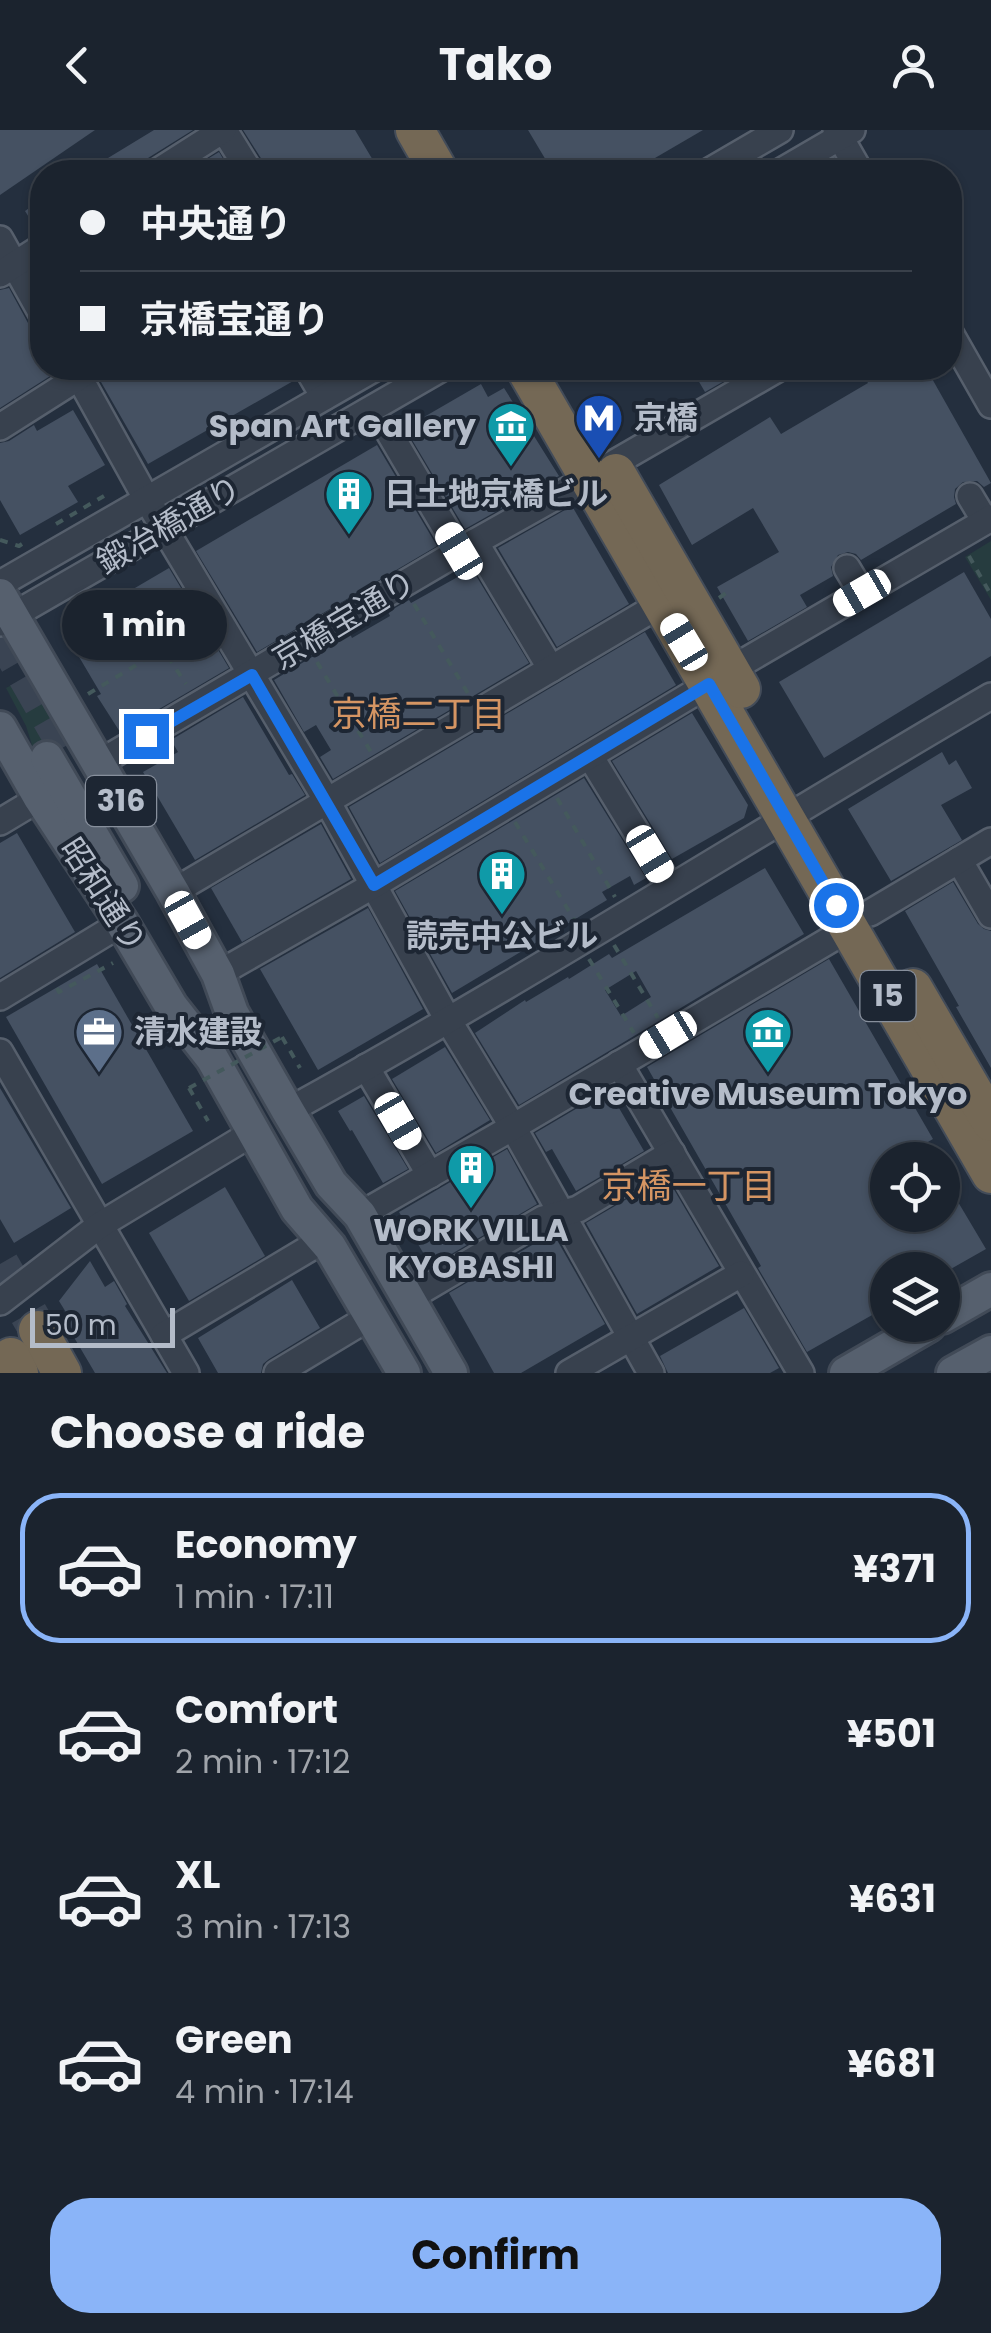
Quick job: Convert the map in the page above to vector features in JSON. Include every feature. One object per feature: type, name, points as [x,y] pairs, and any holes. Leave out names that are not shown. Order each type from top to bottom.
[{"type":"highway","points":[[388,130],[405,160]]},
{"type":"highway","points":[[415,130],[432,160]]},
{"type":"highway","name":"15","points":[[534,380],[600,471],[720,677],[860,921],[991,1174]]},
{"type":"highway","name":"15","points":[[559,380],[661,604],[720,677]]},
{"type":"highway","name":"15","points":[[860,921],[991,1122]]},
{"type":"highway","points":[[38,1330],[62,1373]]},
{"type":"main road","name":"昭和通り","points":[[4,611],[66,707],[174,892],[218,974],[232,1013],[288,1111],[331,1184],[360,1214],[451,1373]]},
{"type":"main road","name":"昭和通り","points":[[0,728],[171,1006],[212,1058]]},
{"type":"main road","name":"昭和通り","points":[[232,1013],[204,985],[56,752],[187,996],[212,1058],[298,1209],[330,1247],[404,1373]]},
{"type":"main road","name":"昭和通り","points":[[331,1184],[345,1233],[427,1373]]},
{"type":"main road","name":"昭和通り","points":[[298,1209],[310,1248],[382,1373]]},
{"type":"main road","points":[[960,1307],[991,1289]]},
{"type":"main road","points":[[846,1373],[900,1342]]},
{"type":"main road","points":[[952,1373],[991,1352]]},
{"type":"street","points":[[176,160],[223,130],[240,160]]},
{"type":"street","points":[[729,160],[780,130]]},
{"type":"street","points":[[799,160],[843,132],[855,160]]},
{"type":"street","points":[[0,238],[8,269],[30,294]]},
{"type":"street","points":[[8,269],[30,255]]},
{"type":"street","points":[[962,354],[991,406]]},
{"type":"street","points":[[0,427],[68,380]]},
{"type":"street","points":[[87,380],[146,498],[327,801],[651,1373]]},
{"type":"street","points":[[314,380],[324,398]]},
{"type":"street","name":"鍛冶橋通り","points":[[0,584],[355,380]]},
{"type":"street","name":"鍛冶橋通り","points":[[4,611],[163,527],[421,380]]},
{"type":"street","name":"京橋宝通り","points":[[99,763],[758,380]]},
{"type":"street","points":[[387,429],[551,669]]},
{"type":"street","points":[[218,974],[988,519],[970,496]]},
{"type":"street","points":[[847,568],[862,593]]},
{"type":"street","points":[[174,892],[661,604]]},
{"type":"street","points":[[288,1111],[991,696]]},
{"type":"street","points":[[590,756],[670,888]]},
{"type":"street","points":[[0,822],[40,798]]},
{"type":"street","points":[[360,1214],[513,1128],[991,842]]},
{"type":"street","points":[[959,860],[991,916]]},
{"type":"street","points":[[0,997],[122,923]]},
{"type":"street","points":[[0,1052],[186,1373]]},
{"type":"street","points":[[619,1064],[801,1373]]},
{"type":"street","points":[[366,1067],[430,1175]]},
{"type":"street","points":[[0,1302],[100,1224],[254,1132]]},
{"type":"street","points":[[407,1299],[543,1220],[578,1209],[672,1153]]},
{"type":"street","points":[[164,1335],[310,1248]]},
{"type":"street","points":[[569,1373],[741,1274]]},
{"type":"street","points":[[277,1373],[355,1326]]},
{"type":"path","points":[[49,528],[108,494]]},
{"type":"path","points":[[961,535],[991,595]]},
{"type":"path","points":[[0,540],[19,546],[34,537]]},
{"type":"path","points":[[403,585],[479,712]]},
{"type":"path","points":[[713,602],[732,589]]},
{"type":"path","points":[[306,642],[382,769]]},
{"type":"path","points":[[66,707],[163,648],[199,706]]},
{"type":"path","points":[[548,781],[644,1050]]},
{"type":"path","points":[[506,806],[598,930],[668,1035]]},
{"type":"path","points":[[208,1121],[189,1088],[282,1037],[300,1068]]},
{"type":"green space","points":[[991,541],[991,600],[965,557]]},
{"type":"green space","points":[[32,674],[70,740],[37,761],[26,726],[6,688]]},
{"type":"building","points":[[0,130],[95,130],[51,160],[30,160],[30,174],[0,195]]},
{"type":"building","points":[[154,130],[193,130],[146,160],[105,160]]},
{"type":"building","points":[[243,130],[355,130],[373,160],[301,158],[262,160]]},
{"type":"building","points":[[528,130],[703,130],[652,160],[546,160]]},
{"type":"building","points":[[219,152],[224,160],[206,160]]},
{"type":"building","points":[[9,288],[30,324],[30,380],[44,380],[0,408],[0,290]]},
{"type":"building","points":[[103,380],[295,380],[148,464]]},
{"type":"building","points":[[698,380],[726,380],[705,392]]},
{"type":"building","points":[[866,380],[933,380],[991,483],[984,487],[977,481],[963,482],[955,489],[956,504],[861,560],[848,552],[838,555],[831,567],[833,576],[800,595],[807,607],[748,641],[717,587],[779,552],[753,508],[692,545],[659,485],[770,417],[781,434],[868,383]]},
{"type":"building","points":[[481,384],[488,397],[504,388],[559,476],[465,529],[405,428]]},
{"type":"building","points":[[73,410],[105,465],[68,486],[78,502],[20,535],[0,500],[0,443],[34,425],[37,431]]},
{"type":"building","points":[[377,445],[437,546],[257,652],[196,551]]},
{"type":"building","points":[[572,506],[629,604],[557,647],[498,548]]},
{"type":"building","points":[[169,568],[229,668],[120,732],[72,645],[77,622]]},
{"type":"building","points":[[472,569],[529,663],[333,779],[320,757],[331,750],[316,725],[304,732],[274,680],[350,634],[352,638],[390,616],[388,612],[409,600],[411,603]]},
{"type":"building","points":[[964,572],[991,619],[991,656],[824,758],[779,682]]},
{"type":"building","points":[[645,632],[676,685],[380,863],[349,807]]},
{"type":"building","points":[[243,697],[305,795],[195,860],[143,772],[178,752],[171,740]]},
{"type":"building","points":[[692,713],[748,805],[744,818],[672,859],[612,761]]},
{"type":"building","points":[[942,752],[949,765],[956,760],[972,788],[941,805],[962,840],[891,881],[848,809]]},
{"type":"building","points":[[584,778],[646,878],[634,885],[630,876],[602,892],[607,900],[452,993],[395,891]]},
{"type":"building","points":[[321,824],[351,879],[242,942],[211,888]]},
{"type":"building","points":[[17,833],[75,932],[0,978],[0,843]]},
{"type":"building","points":[[765,868],[804,934],[519,1105],[475,1033],[525,1000],[609,954],[612,958]],"holes":[[[636,971],[651,997],[621,1016],[605,990]]]},
{"type":"building","points":[[953,882],[978,924],[991,931],[991,1068],[905,911]]},
{"type":"building","points":[[368,908],[423,1009],[318,1070],[260,969]]},
{"type":"building","points":[[829,959],[933,1139],[870,1142],[870,1232],[960,1232],[960,1205],[986,1249],[960,1264],[960,1252],[870,1252],[870,1316],[807,1352],[647,1067]]},
{"type":"building","name":"清水建設","points":[[97,964],[193,1131],[102,1184],[6,1017]]},
{"type":"building","points":[[445,1047],[490,1120],[436,1153],[392,1079]]},
{"type":"building","points":[[613,1087],[624,1105],[619,1108],[644,1151],[576,1191],[552,1149],[546,1152],[535,1133]]},
{"type":"building","points":[[0,1088],[71,1208],[14,1243],[0,1219]]},
{"type":"building","points":[[364,1096],[408,1169],[383,1183],[338,1111]]},
{"type":"building","name":"WORK VILLA KYOBASHI","points":[[507,1149],[537,1204],[431,1266],[399,1212]]},
{"type":"building","points":[[666,1176],[719,1266],[637,1314],[586,1223]]},
{"type":"building","points":[[225,1187],[265,1256],[189,1301],[149,1233]]},
{"type":"building","points":[[553,1233],[605,1324],[521,1373],[494,1373],[449,1293]]},
{"type":"building","points":[[90,1261],[105,1287],[114,1281],[167,1373],[95,1373],[62,1317],[67,1314],[59,1301]]},
{"type":"building","points":[[292,1280],[320,1328],[269,1359],[261,1373],[218,1373],[198,1338]]},
{"type":"building","points":[[744,1308],[779,1368],[770,1373],[668,1373],[660,1356]]},
{"type":"tunnel","points":[[0,636],[64,747]]},
{"type":"tunnel","points":[[0,1264],[38,1330]]},
{"type":"place","name":"京橋","points":[[599,460]]},
{"type":"place","name":"Span Art Gallery","points":[[511,468]]},
{"type":"place","name":"日土地京橋ビル","points":[[349,536]]},
{"type":"place","name":"読売中公ビル","points":[[502,916]]},
{"type":"place","name":"清水建設","points":[[99,1074]]},
{"type":"place","name":"Creative Museum Tokyo","points":[[768,1074]]},
{"type":"place","name":"WORK VILLA KYOBASHI","points":[[471,1210]]},
{"type":"district","name":"京橋二丁目","points":[[419,714]]},
{"type":"district","name":"京橋一丁目","points":[[689,1186]]},
{"type":"route","points":[[146,736],[252,675],[374,885],[709,684],[836,905]]}]
